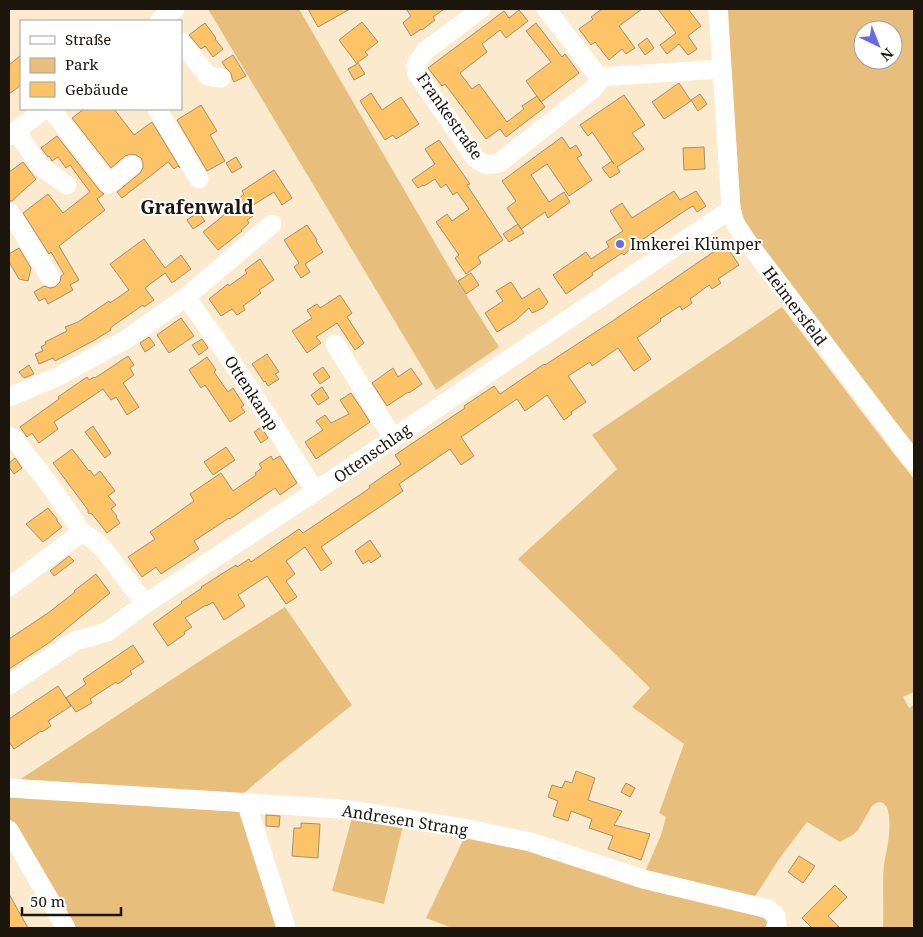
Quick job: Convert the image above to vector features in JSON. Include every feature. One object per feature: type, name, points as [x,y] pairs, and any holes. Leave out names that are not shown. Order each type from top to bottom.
[{"type":"street","name":"Frankestraße","points":[[481,9],[425,50],[416,67],[417,74],[476,159],[486,165],[499,163],[593,89],[598,83],[599,77]]},
{"type":"street","points":[[546,9],[599,77],[721,69]]},
{"type":"street","name":"Heimersfeld","points":[[718,9],[731,209],[735,223],[791,301],[914,462]]},
{"type":"street","points":[[182,43],[208,76],[221,78]]},
{"type":"street","points":[[44,110],[12,134],[40,166],[67,185]]},
{"type":"street","points":[[52,110],[109,184],[132,166]]},
{"type":"street","points":[[158,110],[200,179]]},
{"type":"street","name":"Ottenschlag","points":[[9,686],[75,641],[107,632],[145,604],[316,491],[731,209]]},
{"type":"street","points":[[9,212],[50,277]]},
{"type":"street","points":[[9,397],[57,377],[125,340],[186,296],[272,224]]},
{"type":"street","name":"Ottenkamp","points":[[186,296],[218,341],[316,491]]},
{"type":"street","points":[[335,344],[393,438]]},
{"type":"street","points":[[9,436],[15,440],[47,480],[82,532],[105,551],[145,604]]},
{"type":"street","points":[[9,588],[82,532]]},
{"type":"street","name":"Andresen Strang","points":[[9,788],[351,810],[463,828],[530,842],[643,879],[768,909],[776,916],[777,925],[775,928]]},
{"type":"street","points":[[246,802],[286,928]]},
{"type":"street","points":[[9,830],[66,928]]},
{"type":"green space","points":[[208,9],[299,9],[456,279],[499,347],[436,390]]},
{"type":"green space","points":[[728,9],[914,9],[914,445],[796,297],[743,220],[740,203]]},
{"type":"green space","points":[[782,307],[914,479],[914,692],[903,697],[909,708],[914,705],[914,928],[883,928],[883,872],[889,838],[889,818],[885,804],[881,802],[872,806],[854,834],[840,842],[807,822],[779,859],[754,898],[645,872],[661,835],[666,817],[659,813],[684,744],[632,707],[650,688],[518,559],[617,469],[592,435]]},
{"type":"green space","points":[[285,607],[352,705],[238,798],[10,786],[206,657]]},
{"type":"green space","points":[[9,797],[234,806],[247,821],[280,928],[70,928],[9,822]]},
{"type":"green space","points":[[353,814],[404,822],[384,904],[332,891]]},
{"type":"green space","points":[[467,832],[762,912],[770,928],[452,928],[426,918]]},
{"type":"building","points":[[308,9],[350,9],[318,27]]},
{"type":"building","points":[[406,9],[444,9],[433,17],[435,20],[411,36],[403,23],[411,16]]},
{"type":"building","points":[[602,9],[642,9],[619,26],[635,48],[626,54],[622,49],[609,60],[595,42],[591,45],[579,29],[593,19],[591,17]]},
{"type":"building","points":[[658,9],[688,9],[701,26],[688,36],[697,49],[688,55],[679,44],[667,54],[660,45],[676,33]]},
{"type":"building","points":[[519,10],[528,21],[506,38],[500,30],[482,44],[487,52],[460,73],[472,89],[479,84],[507,122],[524,109],[522,106],[537,96],[545,107],[506,137],[500,129],[486,139],[445,84],[442,86],[428,68],[504,11],[509,18]]},
{"type":"building","points":[[362,22],[378,42],[365,52],[368,55],[357,63],[365,74],[354,80],[348,69],[357,64],[339,40]]},
{"type":"building","points":[[205,23],[223,49],[213,57],[205,46],[201,49],[189,35]]},
{"type":"building","points":[[536,23],[562,57],[565,54],[579,73],[541,102],[526,81],[551,62],[526,31]]},
{"type":"building","points":[[647,38],[654,48],[645,55],[638,45]]},
{"type":"building","points":[[233,55],[246,76],[234,82],[231,73],[222,62]]},
{"type":"building","points":[[20,56],[20,86],[9,94],[9,65]]},
{"type":"building","points":[[679,83],[691,101],[664,119],[652,102]]},
{"type":"building","points":[[371,93],[382,110],[401,97],[419,124],[396,139],[393,135],[385,140],[360,101]]},
{"type":"building","points":[[700,94],[707,104],[698,111],[691,100]]},
{"type":"building","points":[[624,95],[645,125],[632,133],[644,149],[617,167],[620,172],[610,178],[602,168],[612,161],[592,132],[588,136],[580,125]]},
{"type":"building","points":[[201,105],[217,131],[210,135],[225,161],[207,171],[177,120]]},
{"type":"building","points":[[83,110],[115,110],[134,135],[152,122],[180,168],[178,166],[174,169],[168,162],[122,198],[117,192],[140,173],[143,168],[141,158],[131,154],[125,156],[111,168],[72,118]]},
{"type":"building","points":[[57,136],[104,194],[97,199],[105,210],[59,246],[79,280],[70,285],[73,290],[48,304],[45,298],[39,301],[34,292],[44,286],[55,287],[64,274],[23,213],[48,194],[63,213],[90,192],[70,165],[66,168],[58,157],[52,161],[41,148]]},
{"type":"building","points":[[562,137],[570,149],[576,145],[582,155],[577,158],[592,180],[569,196],[547,164],[531,175],[549,202],[564,192],[570,202],[548,218],[545,212],[521,229],[507,208],[516,201],[502,181]]},
{"type":"building","points":[[439,140],[470,184],[467,185],[503,240],[478,257],[481,263],[466,274],[455,258],[459,255],[436,222],[447,214],[452,221],[469,209],[457,192],[453,195],[446,184],[441,188],[435,179],[418,188],[412,180],[435,164],[425,149]]},
{"type":"building","points":[[704,147],[705,169],[684,170],[683,148]]},
{"type":"building","points":[[236,157],[242,167],[232,173],[226,163]]},
{"type":"building","points":[[23,162],[36,179],[12,201],[9,201],[9,172]]},
{"type":"building","points":[[274,170],[292,198],[282,205],[274,192],[247,209],[253,216],[247,220],[249,223],[218,250],[203,232],[235,206],[233,204],[244,194],[242,191]]},
{"type":"building","points":[[674,191],[680,200],[696,191],[706,206],[697,212],[693,206],[686,210],[636,244],[624,255],[622,253],[592,273],[593,275],[566,294],[553,275],[586,252],[591,259],[609,247],[606,242],[623,231],[610,211],[622,203],[632,218]]},
{"type":"building","points":[[198,212],[205,221],[193,229],[187,220]]},
{"type":"building","points":[[518,224],[524,233],[509,242],[503,234]]},
{"type":"building","points":[[307,225],[323,252],[305,264],[310,272],[301,278],[294,267],[299,263],[284,240]]},
{"type":"building","points":[[144,239],[165,268],[181,255],[191,269],[172,283],[165,273],[145,288],[154,300],[144,307],[143,305],[110,328],[111,330],[93,341],[55,361],[53,358],[39,364],[35,354],[43,351],[41,347],[46,344],[45,342],[67,331],[65,327],[78,322],[129,290],[110,264]]},
{"type":"building","points":[[725,244],[739,265],[718,279],[721,283],[712,289],[709,285],[690,299],[692,303],[682,310],[680,306],[660,319],[661,321],[637,338],[651,359],[634,371],[618,348],[592,366],[590,362],[568,376],[586,402],[571,412],[572,414],[564,420],[547,395],[525,411],[517,399],[461,437],[474,456],[461,465],[450,449],[399,484],[403,491],[321,547],[332,563],[321,571],[305,547],[286,561],[295,574],[286,581],[297,597],[286,604],[267,576],[238,595],[245,606],[224,620],[213,602],[185,618],[192,627],[168,646],[153,624],[201,587],[236,565],[237,567],[249,559],[251,562],[299,529],[303,533],[370,488],[369,486],[401,464],[395,455],[465,408],[464,406],[494,386],[500,394],[611,322]]},
{"type":"building","points":[[19,248],[31,268],[28,281],[19,279],[9,262],[9,254]]},
{"type":"building","points":[[260,259],[274,280],[259,290],[261,293],[243,306],[245,310],[237,315],[232,309],[221,316],[209,299],[228,284],[229,286],[247,273],[245,270]]},
{"type":"building","points":[[471,273],[479,285],[466,294],[458,281]]},
{"type":"building","points":[[511,282],[522,299],[539,288],[548,302],[543,308],[532,313],[529,308],[515,321],[497,332],[485,313],[503,301],[496,291]]},
{"type":"building","points":[[340,295],[352,313],[347,317],[364,343],[355,350],[337,323],[316,337],[321,343],[307,353],[292,331],[312,318],[307,310],[317,304],[320,308]]},
{"type":"building","points":[[181,318],[194,336],[169,353],[157,335]]},
{"type":"building","points":[[149,337],[155,345],[145,352],[140,343]]},
{"type":"building","points":[[202,339],[208,348],[199,355],[192,345]]},
{"type":"building","points":[[267,354],[279,372],[275,374],[279,379],[268,386],[252,364]]},
{"type":"building","points":[[128,356],[134,365],[130,368],[134,375],[123,383],[139,407],[127,415],[116,397],[111,400],[103,389],[54,422],[58,429],[39,443],[32,433],[27,437],[20,427],[87,377],[89,380],[95,378]]},
{"type":"building","points":[[207,357],[216,370],[214,372],[228,392],[233,388],[244,405],[241,407],[245,412],[230,422],[205,385],[201,388],[189,370]]},
{"type":"building","points":[[29,365],[34,374],[24,378],[19,372]]},
{"type":"building","points":[[323,367],[330,377],[320,384],[313,374]]},
{"type":"building","points":[[393,368],[398,377],[411,368],[422,384],[387,406],[372,383]]},
{"type":"building","points":[[322,387],[329,398],[318,405],[311,395]]},
{"type":"building","points":[[351,393],[370,422],[316,459],[305,442],[323,430],[316,421],[325,415],[331,423],[349,414],[340,400]]},
{"type":"building","points":[[93,426],[111,453],[105,458],[85,432]]},
{"type":"building","points":[[261,427],[268,438],[261,443],[254,432]]},
{"type":"building","points":[[226,447],[235,460],[213,475],[204,462]]},
{"type":"building","points":[[72,449],[94,476],[100,471],[115,491],[108,496],[116,505],[111,509],[120,523],[107,533],[92,514],[88,513],[88,510],[53,463]]},
{"type":"building","points":[[271,456],[273,460],[280,456],[297,483],[280,495],[275,488],[194,541],[199,549],[161,574],[156,567],[142,577],[128,557],[155,539],[150,532],[194,501],[190,494],[221,473],[233,491],[256,475],[255,473],[262,468],[259,464]]},
{"type":"building","points":[[15,458],[22,468],[14,474],[9,467],[9,463]]},
{"type":"building","points":[[48,508],[62,527],[43,542],[26,524]]},
{"type":"building","points":[[370,540],[381,556],[371,563],[369,560],[363,564],[355,551]]},
{"type":"building","points":[[69,556],[74,561],[54,576],[50,571]]},
{"type":"building","points":[[96,574],[110,593],[50,642],[9,669],[9,639],[48,613]]},
{"type":"building","points":[[133,645],[144,662],[130,671],[132,674],[90,699],[92,703],[76,712],[66,698],[86,684],[83,679]]},
{"type":"building","points":[[58,686],[71,706],[48,721],[51,726],[14,749],[9,742],[9,719]]},
{"type":"building","points":[[576,771],[595,778],[588,800],[622,811],[614,825],[650,834],[641,860],[608,849],[613,836],[589,828],[592,819],[571,811],[568,821],[553,816],[558,801],[548,797],[552,785],[562,788],[565,781],[572,783]]},
{"type":"building","points":[[626,783],[635,788],[630,797],[621,792]]},
{"type":"building","points":[[266,815],[280,816],[279,827],[266,826]]},
{"type":"building","points":[[301,823],[320,824],[318,858],[292,856],[294,828],[301,828]]},
{"type":"building","points":[[799,856],[815,866],[803,883],[788,872]]},
{"type":"building","points":[[835,885],[847,897],[828,916],[840,928],[812,928],[802,918]]},
{"type":"building","points":[[9,894],[28,928],[9,928]]},
{"type":"place","name":"Imkerei Klümper","points":[[620,244]]},
{"type":"district","name":"Grafenwald","points":[[197,207]]}]
